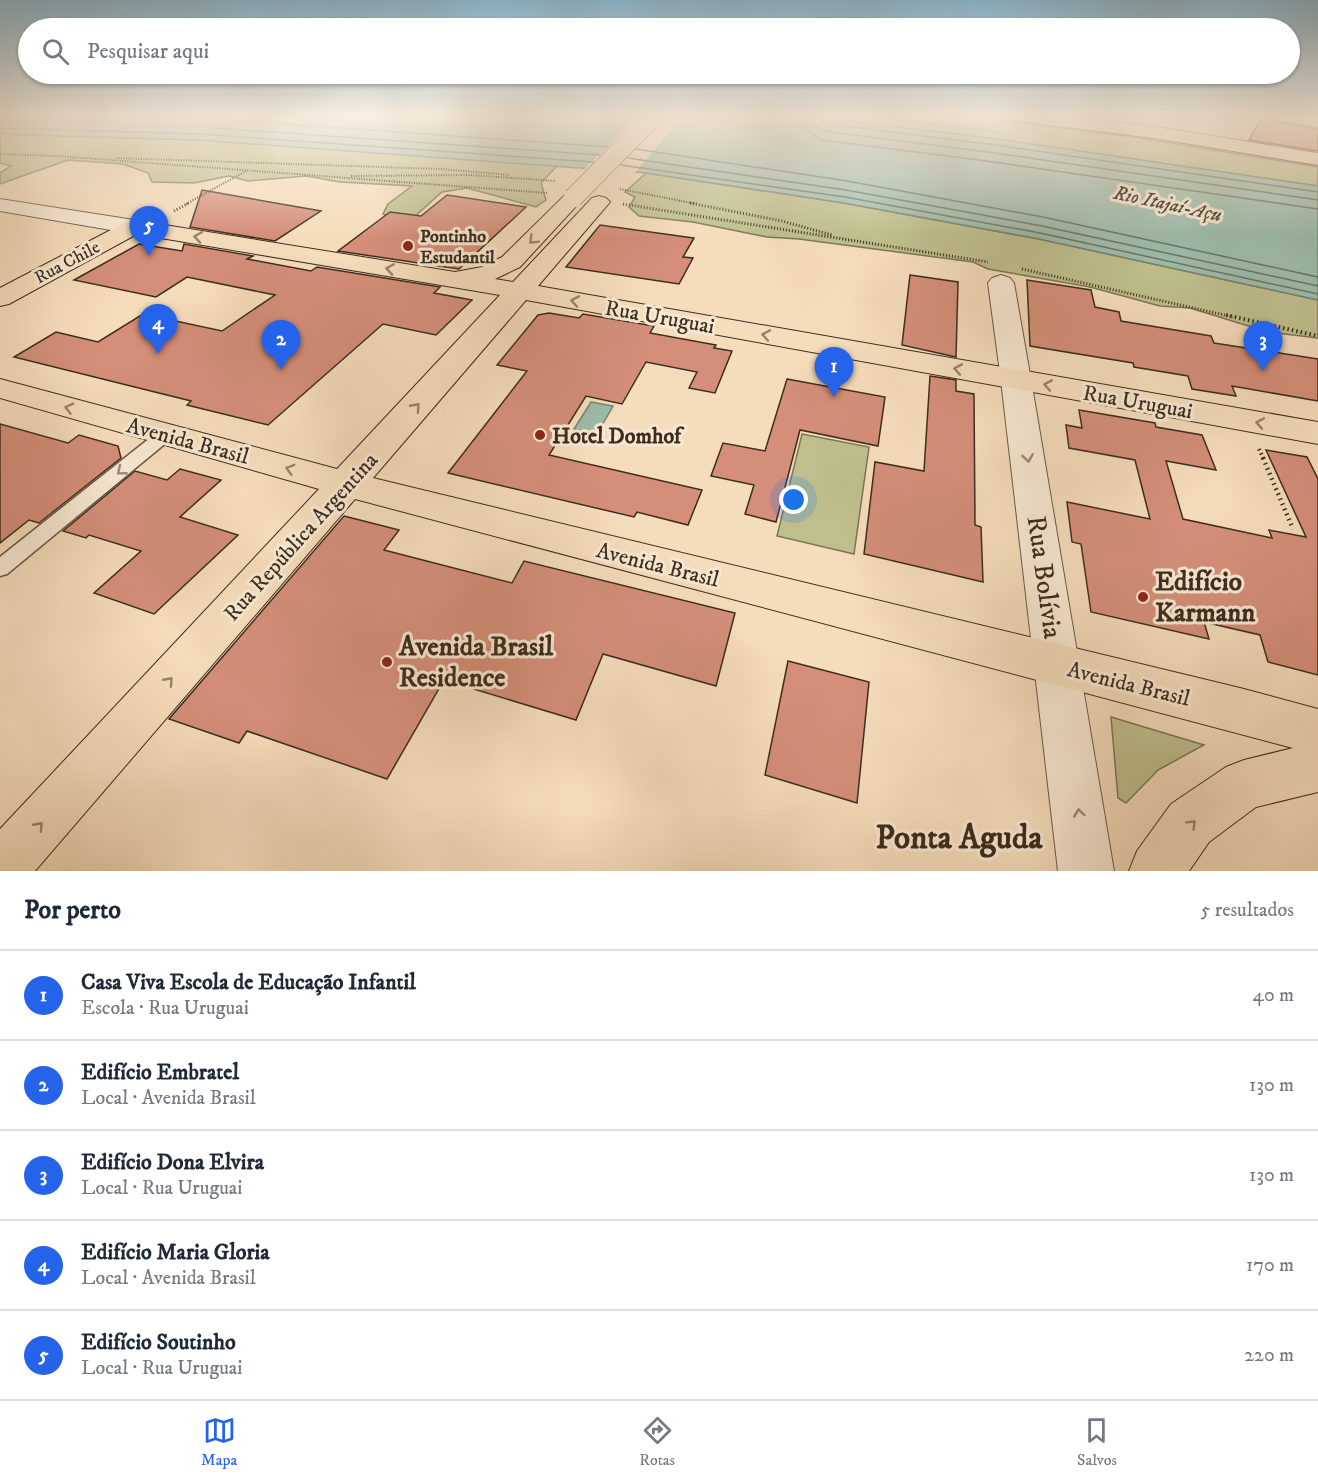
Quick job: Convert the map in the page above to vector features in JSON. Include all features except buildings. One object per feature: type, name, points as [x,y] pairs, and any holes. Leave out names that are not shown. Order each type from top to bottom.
[{"type":"main road","points":[[448,279],[499,271],[511,262],[615,156]]},
{"type":"main road","points":[[1300,156],[1318,159]]},
{"type":"main road","name":"Rua República Argentina","points":[[0,869],[365,489],[378,472],[377,450],[519,291],[609,196]]},
{"type":"main road","name":"Rua Uruguai","points":[[127,225],[519,291],[1318,434]]},
{"type":"main road","name":"Rua Chile","points":[[0,298],[127,225]]},
{"type":"main road","name":"Avenida Brasil","points":[[0,388],[365,489],[1318,732]]},
{"type":"main road","points":[[1157,871],[1190,823],[1244,785],[1318,767]]},
{"type":"street","name":"Rua Uruguai","points":[[0,205],[127,225]]},
{"type":"street","name":"Rua Bolívia","points":[[1004,272],[1016,380],[1086,871]]},
{"type":"lane","points":[[0,568],[166,434]]},
{"type":"path","points":[[47,156],[496,172],[535,178]]},
{"type":"path","points":[[57,156],[547,193]]},
{"type":"path","points":[[371,175],[380,167]]},
{"type":"path","points":[[127,225],[133,217],[158,220],[248,170]]},
{"type":"path","points":[[609,196],[1004,272],[1318,336]]},
{"type":"path","points":[[1248,421],[1293,529]]},
{"type":"green space","points":[[0,156],[424,156],[558,165],[541,183],[546,200],[536,207],[467,188],[442,192],[414,217],[400,221],[383,214],[388,204],[412,186],[340,182],[306,176],[248,181],[229,176],[194,183],[152,182],[148,173],[123,164],[68,160],[0,184],[0,173],[11,166],[0,163]]},
{"type":"green space","points":[[1111,156],[1248,156],[1318,167],[1318,186]]},
{"type":"green space","points":[[646,173],[844,203],[1039,239],[1318,300],[1318,338],[1268,332],[1190,308],[1160,306],[1090,287],[988,269],[973,262],[799,239],[767,237],[693,222],[639,216],[629,207],[635,197],[625,192]]},
{"type":"green space","points":[[802,434],[869,447],[854,554],[777,536]]},
{"type":"green space","points":[[1111,717],[1204,745],[1158,770],[1126,803],[1118,798]]},
{"type":"water","name":"Rio Itajaí-Açu","points":[[411,156],[1111,156],[1318,186],[1318,300],[1039,239],[844,203],[646,173]]},
{"type":"water","points":[[591,402],[613,406],[597,434],[574,429]]},
{"type":"pier","points":[[598,156],[649,156],[633,175],[583,170]]},
{"type":"place","name":"Pontinho Estudantil","points":[[408,246]]},
{"type":"place","name":"Edifício Soutinho","points":[[149,256]]},
{"type":"place","name":"Edifício Maria Gloria","points":[[158,354]]},
{"type":"place","name":"Edifício Embratel","points":[[281,370]]},
{"type":"place","name":"Edifício Dona Elvira","points":[[1263,371]]},
{"type":"place","name":"Casa Viva Escola de Educação Infantil","points":[[834,397]]},
{"type":"place","name":"Hotel Domhof","points":[[540,435]]},
{"type":"place","name":"Edifício Karmann","points":[[1143,597]]},
{"type":"place","name":"Avenida Brasil Residence","points":[[387,662]]},
{"type":"district","name":"Ponta Aguda","points":[[959,836]]}]
